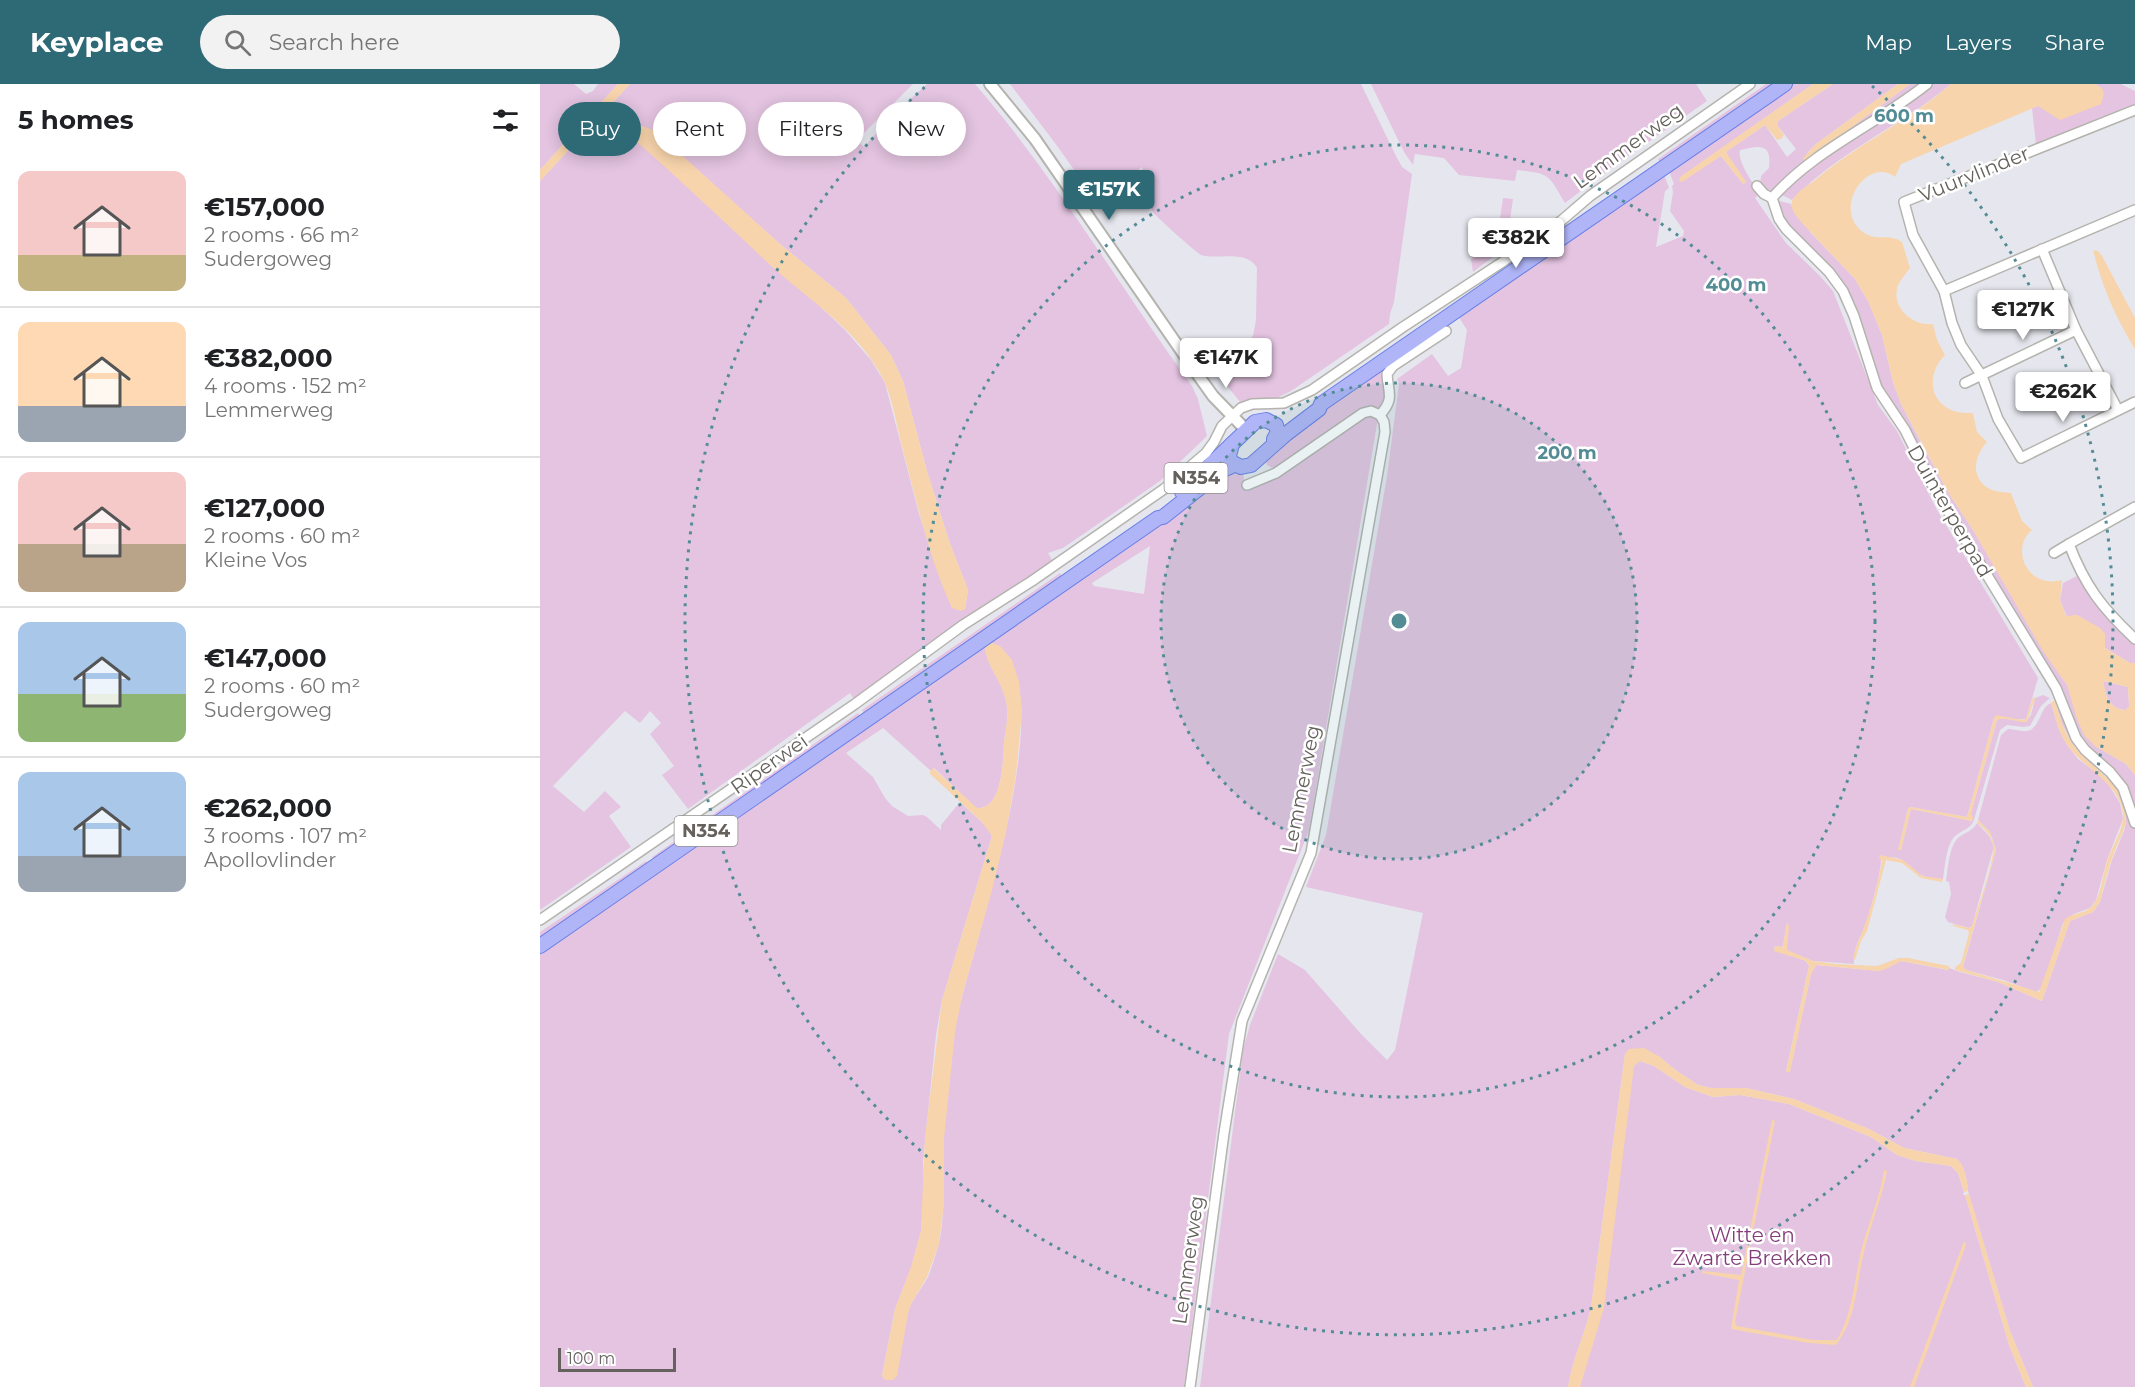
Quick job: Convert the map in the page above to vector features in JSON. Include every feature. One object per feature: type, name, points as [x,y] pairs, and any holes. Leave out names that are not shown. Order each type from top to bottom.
[{"type":"main road","name":"Lemmerweg","points":[[1274,424],[1285,422],[1316,404],[1321,404],[1785,84]]},
{"type":"main road","name":"Lemmerweg","points":[[1274,444],[1319,409],[1321,404]]},
{"type":"main road","name":"N354","points":[[1158,518],[1160,513],[1254,423],[1261,420],[1274,424]]},
{"type":"main road","points":[[1274,424],[1278,432],[1274,444]]},
{"type":"main road","name":"N354","points":[[1232,444],[1229,456],[1234,465]]},
{"type":"main road","name":"N354","points":[[1158,518],[1163,517],[1221,471],[1234,465],[1247,466],[1256,462],[1274,444]]},
{"type":"main road","name":"Riperwei","points":[[540,946],[1158,518]]},
{"type":"street","points":[[990,84],[1035,139],[1213,396],[1246,430]]},
{"type":"street","name":"Lemmerweg","points":[[1232,416],[1246,406],[1280,404],[1312,390],[1510,257],[1561,221],[1590,196],[1750,84]]},
{"type":"street","points":[[1772,198],[1784,185],[1824,154],[1927,84]]},
{"type":"street","name":"Vuurvlinder","points":[[1944,291],[1913,235],[1904,202],[2135,110]]},
{"type":"street","name":"Duinterperpad","points":[[1758,186],[1764,194],[1772,198],[1779,219],[1786,229],[1829,272],[1843,291],[1881,395],[1900,422],[1935,490],[2060,695],[2076,738],[2123,788],[2135,823]]},
{"type":"street","points":[[2134,211],[1944,291],[1952,323],[1961,345],[1982,376],[1998,419],[2021,458],[2135,402]]},
{"type":"street","points":[[2042,249],[2076,330],[2118,410]]},
{"type":"street","points":[[1965,383],[2076,330]]},
{"type":"street","name":"Lemmerweg","points":[[1190,1387],[1224,1132],[1242,1021],[1311,853],[1385,432],[1384,422],[1380,415],[1388,407],[1390,399],[1387,376],[1389,370],[1446,331]]},
{"type":"street","points":[[1247,485],[1268,477],[1363,413],[1371,411],[1380,415]]},
{"type":"street","name":"Riperwei","points":[[540,920],[855,704],[963,625],[1032,581],[1174,482],[1206,453],[1222,426],[1232,416]]},
{"type":"street","points":[[1256,462],[1268,477]]},
{"type":"street","points":[[2054,553],[2135,507]]},
{"type":"street","points":[[2069,544],[2079,571],[2094,596],[2135,639]]},
{"type":"green space","points":[[540,84],[574,84],[586,94],[593,91],[598,84],[618,84],[602,102],[558,102],[558,150],[540,170]]},
{"type":"green space","points":[[630,84],[913,84],[895,102],[876,102],[876,121],[864,133],[864,102],[758,102],[758,156],[864,156],[864,147],[876,134],[876,156],[966,156],[966,102],[907,102],[927,84],[975,84],[1060,194],[1192,386],[1198,399],[1207,436],[1160,481],[1063,548],[1048,553],[1052,564],[858,698],[853,698],[850,693],[688,809],[662,775],[674,766],[650,734],[661,723],[650,711],[640,723],[625,711],[553,786],[584,812],[605,791],[621,807],[609,816],[631,847],[540,910],[540,181],[563,156],[641,156],[641,102],[613,102]],"holes":[[[653,102],[746,102],[746,156],[682,156],[780,244],[846,298],[891,355],[903,381],[927,471],[949,541],[968,590],[965,609],[943,586],[919,514],[885,383],[871,360],[845,330],[805,292],[770,264],[732,226],[675,156],[653,156]]]},
{"type":"green space","points":[[1010,84],[1361,84],[1402,167],[1412,174],[1389,324],[1291,391],[1277,398],[1258,398],[1241,403],[1213,369],[1241,349],[1253,336],[1256,320],[1257,268],[1252,262],[1239,257],[1201,255],[1161,221],[1151,208],[1142,167],[1097,202]]},
{"type":"green space","points":[[1371,84],[1696,84],[1707,101],[1565,203],[1552,181],[1537,173],[1517,170],[1515,181],[1459,175],[1444,158],[1415,154],[1413,165],[1404,152]]},
{"type":"green space","points":[[1766,84],[1777,84],[1662,163],[1659,161],[1658,159]]},
{"type":"green space","points":[[1792,84],[1813,84],[1679,178],[1721,156],[1743,184],[1746,182],[1726,153],[1727,151],[1765,125],[1787,157],[1796,149],[1777,125],[1778,121],[1833,84],[1898,84],[1816,144],[1808,152],[1805,161],[1910,84],[1924,84],[1772,192],[1766,192],[1760,184],[1761,176],[1769,168],[1769,154],[1766,150],[1753,147],[1740,150],[1741,160],[1760,193],[1755,198],[1786,243],[1833,291],[1878,405],[1897,431],[1937,510],[2038,678],[2026,719],[2001,718],[2026,722],[2031,715],[2035,698],[2043,695],[2050,698],[2041,706],[2030,726],[2007,725],[2000,730],[1974,820],[1952,840],[1946,856],[1943,879],[1921,875],[1899,859],[1881,859],[1874,896],[1856,948],[1854,964],[1813,961],[1788,951],[1786,949],[1787,922],[1783,946],[1775,946],[1774,950],[1806,961],[1809,966],[1786,1071],[1790,1071],[1811,974],[1816,965],[1879,971],[1901,961],[1948,970],[1949,968],[1998,982],[2042,1001],[2070,921],[2093,912],[2100,902],[2126,822],[2122,798],[2105,774],[2088,762],[2072,743],[2062,724],[2055,700],[2057,699],[2067,724],[2115,780],[2129,808],[2135,831],[2135,1387],[2033,1387],[2010,1331],[1968,1191],[1965,1174],[1957,1159],[1904,1148],[1869,1129],[1794,1099],[1746,1088],[1711,1088],[1698,1085],[1660,1057],[1625,1054],[1591,1307],[1568,1387],[1200,1387],[1243,1050],[1250,1025],[1278,954],[1305,970],[1387,1060],[1395,1050],[1423,913],[1306,887],[1326,835],[1387,476],[1399,384],[1397,379],[1432,354],[1448,376],[1461,368],[1467,330],[1458,316],[1649,184],[1665,177],[1669,188],[1665,191],[1656,247],[1683,236],[1684,231],[1670,211],[1674,184],[1670,174],[1674,166]],"holes":[[[1994,718],[2001,718],[1997,720],[1971,813],[1972,821],[1911,809],[1901,850],[1898,850],[1910,807],[1967,817]]]},
{"type":"green space","points":[[1930,84],[1951,84],[1912,113],[1849,153],[1792,200],[1782,195],[1783,189],[1832,151]]},
{"type":"green space","points":[[2097,84],[2121,84],[2135,91],[2135,106],[2036,145],[2032,108]]},
{"type":"green space","points":[[1503,198],[1513,199],[1506,247],[1473,272],[1471,259],[1497,239]]},
{"type":"green space","points":[[1777,202],[1791,204],[1795,214],[1811,233],[1855,279],[1868,301],[1882,335],[1893,382],[1901,404],[1948,492],[1973,530],[2043,650],[2067,685],[2095,746],[2126,764],[2135,775],[2135,816],[2133,807],[2086,749],[2046,669],[1883,394],[1852,305],[1781,219]]},
{"type":"green space","points":[[1385,366],[1387,368],[1388,398],[1380,408],[1373,407],[1278,467],[1272,468],[1267,465],[1265,460],[1286,437]]},
{"type":"green space","points":[[1369,414],[1378,418],[1309,830],[1229,1034],[1184,1387],[540,1387],[540,953],[985,645],[988,659],[1004,693],[1007,711],[1000,782],[992,801],[986,806],[977,808],[973,805],[934,768],[931,771],[883,728],[846,753],[873,777],[892,806],[908,816],[923,815],[941,830],[941,825],[960,802],[987,827],[992,836],[942,1000],[936,1035],[923,1161],[924,1193],[921,1231],[911,1268],[895,1309],[882,1375],[911,1304],[928,1277],[938,1247],[943,1213],[944,1126],[954,1034],[992,889],[1007,825],[1018,762],[1021,707],[1013,665],[989,642],[1227,470],[1243,471],[1245,488]],"holes":[[[1150,546],[1144,594],[1094,586],[1092,583]]]},
{"type":"green space","points":[[1060,573],[1063,579],[865,716],[862,710]]},
{"type":"green space","points":[[2079,575],[2097,602],[2135,637],[2135,663],[2130,663],[2105,648],[2105,639],[2077,615],[2067,617],[2060,600],[2063,583]]},
{"type":"green space","points":[[2103,681],[2128,687],[2129,706],[2126,710],[2112,705]]},
{"type":"green space","points":[[2051,703],[2059,730],[2067,745],[2078,759],[2100,775],[2110,787],[2120,803],[2123,819],[2107,860],[2096,900],[2090,908],[2074,914],[2063,923],[2042,988],[2036,992],[1966,970],[1963,967],[1996,850],[1990,832],[1978,820],[2001,735],[2008,729],[2027,731],[2032,729],[2044,709]]},
{"type":"green space","points":[[858,713],[862,718],[655,861],[652,857]]},
{"type":"green space","points":[[1977,823],[1989,836],[1994,846],[1972,926],[1969,928],[1948,922],[1945,917],[1951,894],[1949,882],[1946,881],[1949,858],[1955,842]]},
{"type":"green space","points":[[646,861],[649,865],[540,940],[540,932]]},
{"type":"green space","name":"Witte en Zwarte Brekken","points":[[1640,1061],[1654,1066],[1685,1087],[1713,1097],[1740,1095],[1789,1104],[1871,1137],[1897,1155],[1916,1161],[1951,1166],[1958,1173],[2009,1345],[2026,1387],[1579,1387],[1632,1063]]},
{"type":"shaded area","points":[[618,84],[630,84],[613,102],[602,102]]},
{"type":"shaded area","points":[[1813,84],[1833,84],[1778,121],[1777,125],[1784,135],[1783,138],[1777,140],[1765,125],[1726,152],[1746,182],[1743,184],[1721,156],[1682,182],[1679,181],[1680,177]]},
{"type":"shaded area","points":[[1898,84],[1910,84],[1805,162],[1803,158],[1816,144]]},
{"type":"shaded area","points":[[1951,84],[2095,84],[2102,88],[2104,94],[2101,104],[2060,120],[2038,106],[1901,164],[1895,177],[1884,172],[1873,174],[1856,189],[1851,213],[1855,224],[1866,234],[1897,239],[1902,242],[1910,268],[1898,286],[1898,304],[1912,319],[1933,324],[1937,340],[1945,355],[1933,376],[1934,391],[1942,404],[1949,409],[1973,413],[1977,432],[1987,442],[1977,461],[1976,468],[1980,480],[1992,490],[2011,493],[2022,521],[2032,530],[2026,536],[2023,544],[2023,560],[2027,568],[2039,579],[2062,580],[2060,600],[2066,616],[2077,615],[2100,628],[2105,634],[2105,648],[2130,663],[2135,663],[2135,775],[2126,764],[2095,746],[2084,735],[2067,685],[2043,651],[1973,530],[1948,492],[1901,404],[1893,382],[1882,335],[1868,301],[1855,279],[1802,223],[1792,209],[1793,199],[1803,189],[1848,155]],"holes":[[[2104,681],[2128,687],[2129,706],[2126,710],[2120,709],[2109,700]]]},
{"type":"shaded area","points":[[641,126],[653,130],[653,156],[683,156],[780,244],[846,298],[891,355],[903,381],[927,471],[949,541],[968,590],[965,609],[961,611],[952,608],[936,568],[917,506],[890,396],[874,363],[848,332],[770,265],[641,146]]},
{"type":"shaded area","points":[[558,150],[558,156],[563,156],[540,181],[540,170]]},
{"type":"shaded area","points":[[2093,250],[2098,251],[2102,256],[2135,318],[2135,349],[2110,301]]},
{"type":"shaded area","points":[[989,642],[1000,646],[1012,660],[1019,682],[1022,711],[1016,775],[1006,832],[962,996],[955,1032],[944,1138],[944,1204],[939,1244],[927,1277],[911,1304],[897,1376],[893,1380],[885,1380],[882,1376],[895,1309],[911,1267],[921,1231],[925,1137],[942,1000],[992,836],[982,822],[929,773],[933,768],[977,808],[986,806],[997,792],[1002,771],[1007,711],[1004,693],[986,652],[985,645]]},
{"type":"shaded area","points":[[2033,697],[2035,698],[2027,722],[1997,720],[1971,813],[1972,821],[1911,809],[1901,850],[1898,850],[1910,807],[1967,817],[1994,718],[1996,715],[2026,719]]},
{"type":"shaded area","points":[[2055,700],[2069,738],[2079,752],[2106,777],[2121,795],[2126,819],[2100,902],[2093,912],[2070,921],[2042,1001],[1998,982],[1955,970],[1955,967],[1961,963],[1969,933],[1968,930],[1953,926],[1953,924],[1969,928],[1972,926],[1991,862],[1993,843],[1988,833],[1977,823],[1978,820],[1990,832],[1996,850],[1963,966],[1966,970],[2039,992],[2065,919],[2087,910],[2097,899],[2108,859],[2122,823],[2122,806],[2110,787],[2075,754],[2065,741],[2051,703]]},
{"type":"shaded area","points":[[1880,855],[1903,860],[1922,876],[1943,879],[1942,882],[1921,878],[1902,863],[1886,860],[1867,931],[1855,960],[1853,959],[1855,951],[1877,886],[1882,861],[1879,858]]},
{"type":"shaded area","points":[[1787,922],[1789,926],[1787,950],[1813,961],[1877,966],[1899,958],[1908,958],[1949,966],[1949,970],[1901,961],[1879,971],[1816,965],[1811,974],[1790,1072],[1786,1072],[1809,966],[1806,961],[1774,951],[1775,946],[1783,946]]},
{"type":"shaded area","points":[[1644,1048],[1698,1085],[1711,1088],[1746,1088],[1794,1099],[1869,1129],[1904,1148],[1957,1159],[1964,1169],[1968,1191],[1964,1192],[1958,1173],[1951,1166],[1916,1161],[1897,1155],[1871,1137],[1789,1104],[1740,1095],[1713,1097],[1685,1087],[1654,1066],[1640,1061],[1634,1066],[1604,1308],[1580,1387],[1568,1387],[1591,1307],[1625,1054],[1629,1049]]},
{"type":"shaded area","points":[[1772,1120],[1775,1121],[1735,1322],[1737,1326],[1813,1340],[1837,1340],[1847,1319],[1861,1251],[1880,1191],[1884,1170],[1887,1171],[1864,1252],[1852,1312],[1843,1335],[1836,1345],[1809,1343],[1731,1329],[1739,1280],[1702,1273],[1703,1271],[1741,1275]]},
{"type":"shaded area","points":[[1969,1194],[2010,1331],[2033,1387],[2026,1387],[2009,1345],[1965,1195]]},
{"type":"shaded area","points":[[1964,1241],[1966,1245],[1914,1387],[1910,1387]]}]
